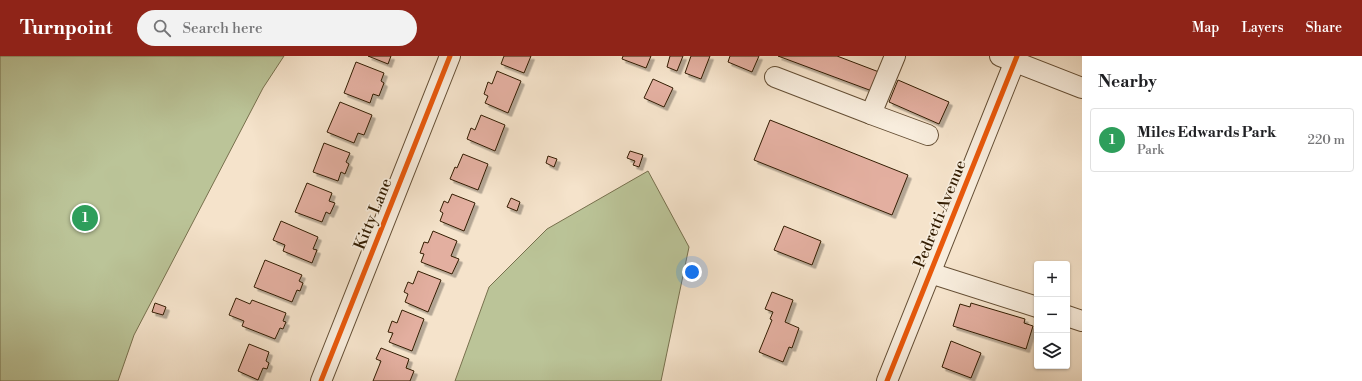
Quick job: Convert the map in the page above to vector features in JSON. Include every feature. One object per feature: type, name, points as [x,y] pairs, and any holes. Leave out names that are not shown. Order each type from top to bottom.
[{"type":"street","name":"Kitty Lane","points":[[321,381],[450,56]]},
{"type":"street","points":[[872,114],[895,56]]},
{"type":"street","points":[[1011,58],[1082,88]]},
{"type":"street","name":"Pedretti Avenue","points":[[887,381],[930,273],[1011,58]]},
{"type":"street","points":[[775,77],[928,135]]},
{"type":"street","points":[[930,273],[1034,306]]},
{"type":"street","points":[[1070,317],[1082,321]]},
{"type":"green space","points":[[0,56],[284,56],[263,88],[134,335],[118,381],[0,381]]},
{"type":"green space","points":[[648,171],[689,247],[661,381],[455,381],[489,287],[547,229]]},
{"type":"building","points":[[368,56],[391,56],[388,64]]},
{"type":"building","points":[[504,56],[531,56],[524,73],[501,64]]},
{"type":"building","points":[[623,56],[651,56],[646,68],[622,59]]},
{"type":"building","points":[[670,56],[683,56],[677,71],[667,67]]},
{"type":"building","points":[[691,56],[710,56],[701,79],[685,73]]},
{"type":"building","points":[[730,56],[759,56],[752,72],[728,62]]},
{"type":"building","points":[[778,56],[837,56],[879,72],[872,91]]},
{"type":"building","points":[[356,62],[384,73],[381,81],[384,83],[379,96],[373,94],[370,103],[344,93]]},
{"type":"building","points":[[497,71],[521,81],[508,113],[485,103],[488,96],[484,94],[488,82],[492,84]]},
{"type":"building","points":[[653,79],[673,88],[664,107],[644,98]]},
{"type":"building","points":[[898,80],[949,102],[939,124],[889,102]]},
{"type":"building","points":[[340,102],[372,115],[364,135],[358,133],[354,143],[327,132]]},
{"type":"building","points":[[481,115],[505,125],[495,151],[467,139],[471,128],[475,130]]},
{"type":"building","points":[[770,120],[908,175],[892,215],[754,160]]},
{"type":"building","points":[[324,143],[350,153],[346,162],[349,164],[345,174],[341,172],[338,181],[313,172]]},
{"type":"building","points":[[630,151],[643,155],[639,167],[633,165],[635,161],[627,158]]},
{"type":"building","points":[[463,154],[488,164],[478,190],[450,179]]},
{"type":"building","points":[[548,156],[557,159],[554,167],[546,163]]},
{"type":"building","points":[[307,183],[332,193],[329,201],[335,203],[330,214],[326,212],[322,222],[295,212]]},
{"type":"building","points":[[452,194],[475,203],[464,231],[440,221],[443,213],[440,211],[444,201],[448,203]]},
{"type":"building","points":[[511,198],[520,202],[517,211],[507,207]]},
{"type":"building","points":[[281,221],[318,237],[313,249],[317,250],[312,263],[283,251],[285,245],[273,240]]},
{"type":"building","points":[[784,226],[821,241],[812,265],[774,250]]},
{"type":"building","points":[[433,231],[457,241],[451,256],[459,259],[452,274],[421,262],[424,254],[420,253],[424,242],[428,243]]},
{"type":"building","points":[[265,260],[302,275],[299,281],[303,283],[300,291],[297,290],[292,302],[254,287]]},
{"type":"building","points":[[418,271],[441,280],[428,312],[405,302],[408,294],[404,292],[408,282],[413,284]]},
{"type":"building","points":[[772,292],[793,300],[785,322],[799,328],[792,348],[789,347],[783,362],[759,352],[772,320],[770,319],[773,312],[765,309]]},
{"type":"building","points":[[236,298],[250,304],[252,300],[286,313],[283,321],[286,322],[283,329],[280,328],[275,339],[242,326],[244,321],[229,315]]},
{"type":"building","points":[[155,303],[166,307],[163,315],[152,312]]},
{"type":"building","points":[[971,303],[1025,319],[1024,323],[1033,326],[1026,349],[953,326],[960,304],[970,307]]},
{"type":"building","points":[[402,310],[424,319],[412,351],[389,342],[393,333],[388,332],[392,321],[397,323]]},
{"type":"building","points":[[951,341],[981,353],[971,378],[942,367]]},
{"type":"building","points":[[249,344],[269,352],[266,361],[269,363],[267,369],[263,368],[258,380],[238,371]]},
{"type":"building","points":[[381,348],[409,359],[406,368],[414,371],[410,381],[373,381],[381,361],[376,359]]},
{"type":"cycle path","points":[[321,381],[450,56]]},
{"type":"cycle path","points":[[887,381],[1017,56]]},
{"type":"place","name":"Miles Edwards Park","points":[[85,218]]}]
